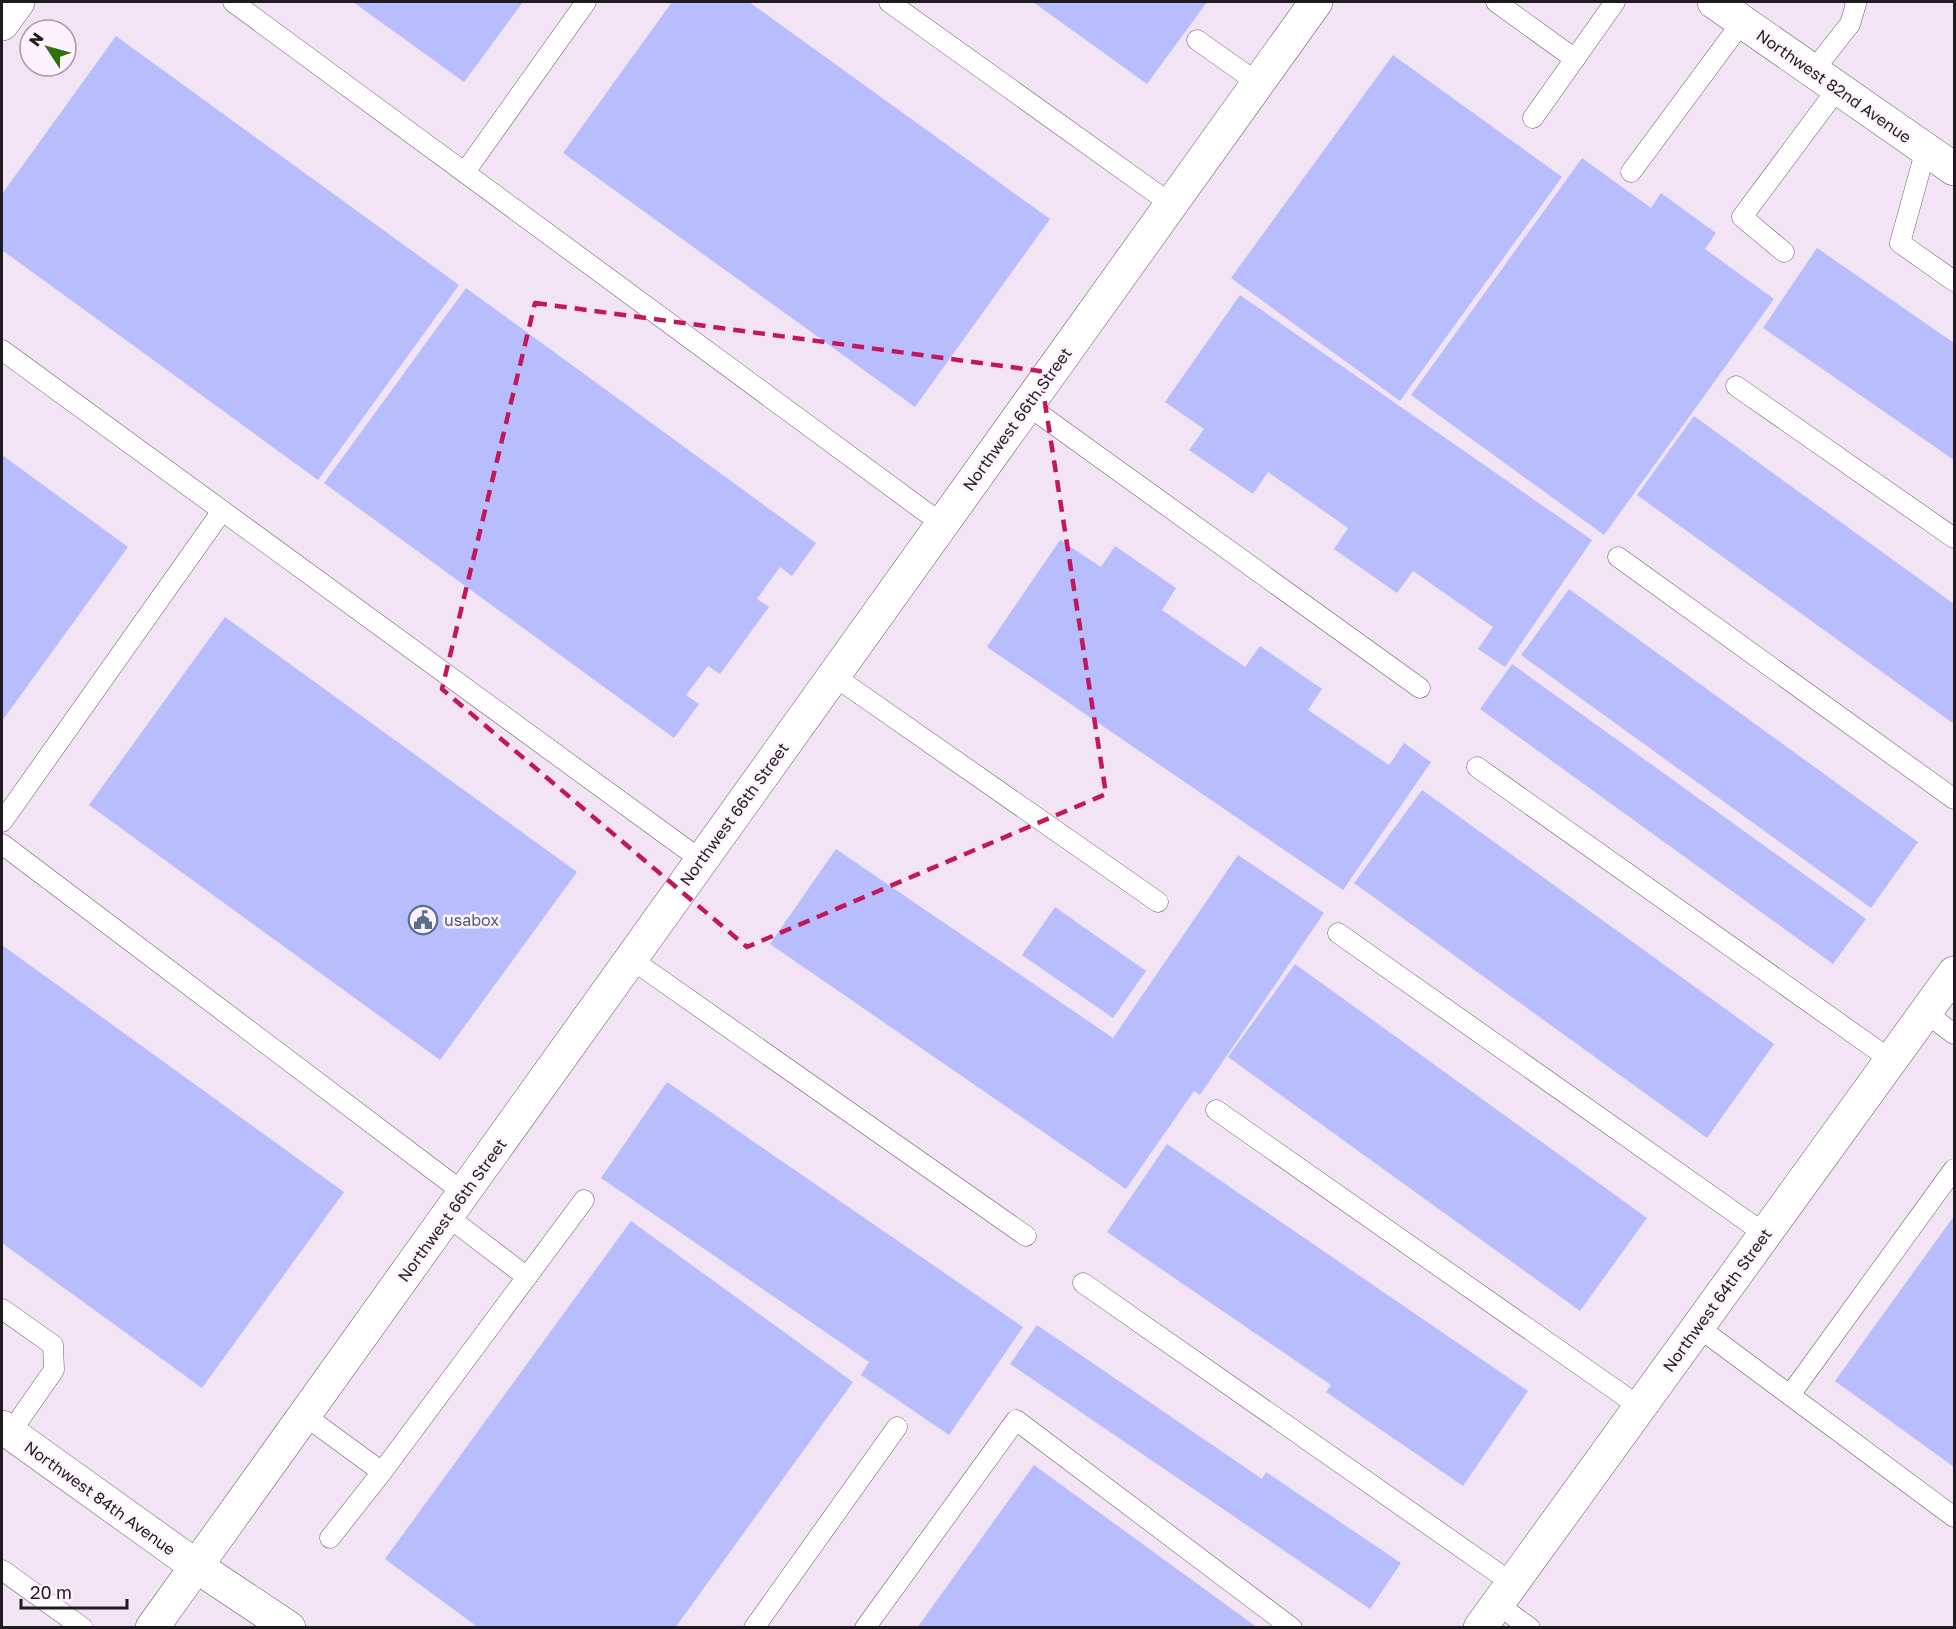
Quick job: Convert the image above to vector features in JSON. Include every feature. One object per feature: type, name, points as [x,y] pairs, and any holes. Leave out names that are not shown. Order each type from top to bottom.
[{"type":"street","points":[[2,24],[18,2]]},
{"type":"street","name":"Northwest 66th Street","points":[[152,1628],[1316,2]]},
{"type":"street","name":"Northwest 82nd Avenue","points":[[1714,2],[1954,169]]},
{"type":"street","name":"Northwest 64th Street","points":[[1496,1605],[1954,973]]},
{"type":"street","name":"Northwest 84th Avenue","points":[[6,1430],[196,1566],[289,1628]]},
{"type":"lane","points":[[233,2],[942,524]]},
{"type":"lane","points":[[465,172],[586,2]]},
{"type":"lane","points":[[889,2],[1171,204]]},
{"type":"lane","points":[[1496,2],[1575,59]]},
{"type":"lane","points":[[1533,118],[1615,2]]},
{"type":"lane","points":[[1784,252],[1742,217],[1826,80],[1850,24],[1855,2]]},
{"type":"lane","points":[[1631,172],[1742,22]]},
{"type":"lane","points":[[1197,40],[1258,82]]},
{"type":"lane","points":[[1926,150],[1900,243],[1954,281]]},
{"type":"lane","points":[[2,350],[701,860]]},
{"type":"lane","points":[[1736,386],[1954,538]]},
{"type":"lane","points":[[1027,405],[1420,688]]},
{"type":"lane","points":[[2,822],[222,512]]},
{"type":"lane","points":[[1618,557],[1954,799]]},
{"type":"lane","points":[[834,676],[1158,902]]},
{"type":"lane","points":[[1477,767],[1891,1060]]},
{"type":"lane","points":[[2,844],[455,1205],[527,1277]]},
{"type":"lane","points":[[1338,933],[1766,1234]]},
{"type":"lane","points":[[631,959],[1026,1236]]},
{"type":"lane","points":[[1926,1013],[1954,1034]]},
{"type":"lane","points":[[1216,1110],[1640,1407]]},
{"type":"lane","points":[[1790,1395],[1954,1169]]},
{"type":"lane","points":[[330,1538],[382,1472],[584,1200]]},
{"type":"lane","points":[[1083,1283],[1496,1605],[1530,1628]]},
{"type":"lane","points":[[2,1309],[53,1346],[54,1370],[6,1430]]},
{"type":"lane","points":[[1698,1327],[1954,1517]]},
{"type":"lane","points":[[304,1415],[382,1472]]},
{"type":"lane","points":[[865,1628],[1016,1420],[1292,1628]]},
{"type":"lane","points":[[754,1628],[897,1427]]},
{"type":"lane","points":[[2,1570],[83,1628]]},
{"type":"highlighted area","points":[[535,303],[1040,371],[1106,794],[747,947],[442,689]]},
{"type":"building","points":[[353,2],[523,2],[464,82]]},
{"type":"building","points":[[672,2],[749,2],[1050,219],[915,407],[563,153]]},
{"type":"building","points":[[1033,2],[1207,2],[1147,84]]},
{"type":"building","points":[[116,36],[459,285],[318,480],[2,250],[2,194]]},
{"type":"building","points":[[1393,55],[1562,177],[1400,401],[1231,278]]},
{"type":"building","points":[[1582,158],[1651,208],[1661,193],[1716,233],[1705,249],[1774,299],[1604,535],[1411,395]]},
{"type":"building","points":[[1817,248],[1954,343],[1954,460],[1763,328]]},
{"type":"building","points":[[466,288],[816,543],[792,576],[780,567],[757,599],[769,607],[720,674],[708,666],[686,695],[699,704],[674,738],[324,483]]},
{"type":"building","points":[[1240,295],[1592,540],[1505,667],[1478,649],[1493,627],[1413,571],[1397,593],[1334,549],[1348,528],[1268,472],[1253,494],[1189,450],[1204,429],[1165,402]]},
{"type":"building","points":[[1694,416],[1954,604],[1954,724],[1637,495]]},
{"type":"building","points":[[2,455],[128,547],[2,721]]},
{"type":"building","points":[[1060,540],[1101,567],[1115,546],[1176,588],[1162,610],[1245,667],[1260,646],[1322,689],[1308,710],[1389,765],[1404,743],[1431,762],[1343,890],[987,647]]},
{"type":"building","points":[[1569,589],[1918,842],[1871,908],[1521,655]]},
{"type":"building","points":[[225,617],[577,872],[440,1060],[89,805]]},
{"type":"building","points":[[1512,664],[1866,919],[1833,964],[1480,709]]},
{"type":"building","points":[[1422,790],[1774,1044],[1707,1138],[1354,883]]},
{"type":"building","points":[[836,849],[1113,1038],[1238,855],[1324,913],[1200,1095],[1194,1091],[1126,1189],[770,944]]},
{"type":"building","points":[[1055,907],[1146,971],[1113,1018],[1022,955]]},
{"type":"building","points":[[2,945],[344,1192],[202,1388],[2,1243]]},
{"type":"building","points":[[1295,964],[1647,1218],[1580,1311],[1228,1057]]},
{"type":"building","points":[[667,1082],[1023,1327],[949,1435],[861,1375],[869,1362],[601,1178]]},
{"type":"building","points":[[1167,1144],[1528,1391],[1463,1486],[1326,1392],[1331,1385],[1107,1232]]},
{"type":"building","points":[[1954,1216],[1954,1467],[1835,1381]]},
{"type":"building","points":[[631,1221],[853,1382],[675,1628],[479,1628],[385,1559]]},
{"type":"building","points":[[1037,1325],[1262,1479],[1266,1472],[1401,1563],[1370,1609],[1010,1364]]},
{"type":"building","points":[[1034,1465],[1258,1628],[917,1628]]},
{"type":"place","name":"usabox","points":[[423,920]]}]
